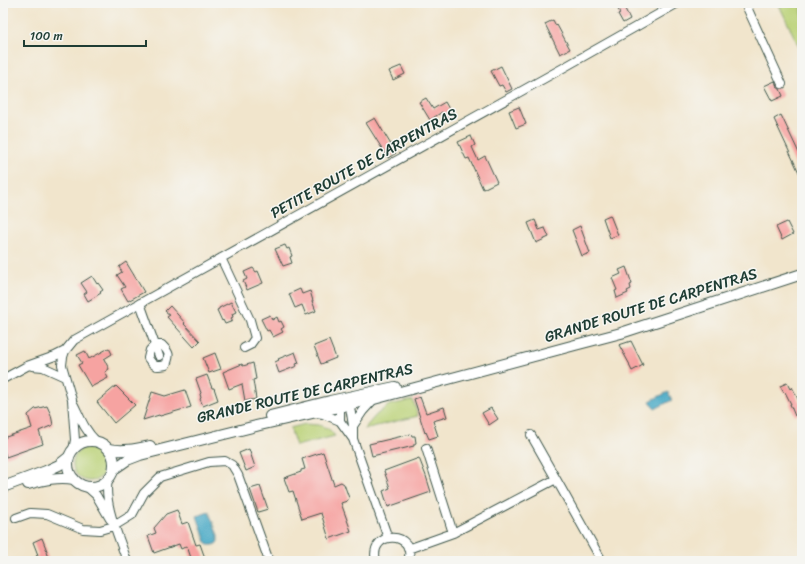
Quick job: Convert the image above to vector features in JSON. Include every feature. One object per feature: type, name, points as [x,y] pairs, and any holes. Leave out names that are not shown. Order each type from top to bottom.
[{"type":"main road","name":"GRANDE ROUTE DE CARPENTRAS","points":[[108,479],[114,469],[127,460],[140,455],[314,413],[372,396],[509,363],[621,333],[802,274]]},
{"type":"main road","name":"GRANDE ROUTE DE CARPENTRAS","points":[[109,449],[125,450],[137,448],[330,401],[372,396]]},
{"type":"main road","points":[[3,487],[59,465],[79,444],[87,441],[96,441],[109,449],[114,462],[114,469]]},
{"type":"main road","points":[[71,453],[68,465],[70,472],[74,479],[80,484],[94,487],[102,484],[108,479]]},
{"type":"main road","points":[[3,491],[48,479],[74,479]]},
{"type":"street","name":"PETITE ROUTE DE CARPENTRAS","points":[[3,379],[27,366],[65,351],[74,340],[678,3]]},
{"type":"street","points":[[745,3],[782,84]]},
{"type":"street","points":[[221,258],[250,320],[256,338],[250,345],[244,348]]},
{"type":"street","points":[[140,303],[159,356]]},
{"type":"street","points":[[65,351],[62,357],[62,365],[72,400],[86,429],[96,441]]},
{"type":"street","points":[[27,366],[43,367],[65,377]]},
{"type":"street","points":[[353,426],[372,396]]},
{"type":"street","points":[[71,453],[75,440],[72,400]]},
{"type":"street","points":[[330,401],[350,407],[354,439],[388,538]]},
{"type":"street","points":[[340,422],[344,404]]},
{"type":"street","points":[[314,413],[323,414],[340,422],[354,439]]},
{"type":"street","points":[[531,435],[602,561]]},
{"type":"street","points":[[426,448],[453,533]]},
{"type":"street","points":[[16,518],[30,513],[47,514],[83,529],[100,530],[114,526],[132,514],[144,493],[160,477],[209,462],[225,461],[232,465],[238,475],[269,561]]},
{"type":"street","points":[[108,479],[108,500],[114,526],[127,561]]},
{"type":"street","points":[[408,549],[453,533],[556,479]]},
{"type":"street","points":[[86,486],[96,495],[114,526]]},
{"type":"street","points":[[375,561],[375,554],[378,544],[388,538],[398,538],[406,544],[409,554],[408,561]]},
{"type":"green space","points":[[778,3],[802,3],[802,53]]},
{"type":"green space","points":[[413,400],[418,416],[364,429],[376,415],[389,405]]},
{"type":"green space","points":[[305,424],[319,425],[329,429],[335,436],[296,446],[290,428]]},
{"type":"green space","points":[[87,447],[93,447],[102,452],[106,458],[106,470],[102,476],[93,481],[87,481],[78,476],[73,467],[73,461],[78,452]]},
{"type":"water","points":[[668,392],[672,400],[655,409],[650,401]]},
{"type":"water","points":[[209,512],[218,535],[218,541],[214,545],[208,545],[206,542],[197,516]]},
{"type":"building","points":[[615,3],[622,3],[630,19],[623,23],[618,14],[620,13]]},
{"type":"building","points":[[553,20],[570,49],[560,54],[545,24]]},
{"type":"building","points":[[401,66],[405,74],[393,80],[389,71]]},
{"type":"building","points":[[501,66],[512,89],[506,92],[502,85],[499,86],[491,71]]},
{"type":"building","points":[[775,81],[783,96],[772,101],[764,86]]},
{"type":"building","points":[[426,98],[433,109],[445,102],[453,116],[446,119],[442,112],[430,120],[419,102]]},
{"type":"building","points":[[519,107],[526,124],[516,128],[509,111]]},
{"type":"building","points":[[781,115],[799,153],[802,151],[802,179],[774,119]]},
{"type":"building","points":[[375,118],[396,153],[388,158],[366,123]]},
{"type":"building","points":[[471,136],[475,145],[472,147],[478,160],[485,156],[497,182],[483,189],[469,158],[466,159],[458,142]]},
{"type":"building","points":[[610,215],[618,235],[610,238],[603,218]]},
{"type":"building","points":[[535,220],[539,230],[545,228],[549,237],[536,243],[528,223]]},
{"type":"building","points":[[787,222],[793,234],[782,240],[776,227]]},
{"type":"building","points":[[580,226],[590,253],[582,256],[572,230]]},
{"type":"building","points":[[285,245],[287,249],[289,248],[292,256],[290,257],[292,263],[283,266],[275,249]]},
{"type":"building","points":[[126,262],[144,292],[128,301],[121,289],[125,287],[117,275],[122,272],[119,267]]},
{"type":"building","points":[[626,267],[632,284],[630,285],[631,289],[627,291],[628,293],[617,298],[615,291],[617,290],[612,278],[621,274],[619,270]]},
{"type":"building","points":[[253,268],[256,272],[258,271],[263,283],[247,290],[243,281],[247,279],[244,272]]},
{"type":"building","points":[[92,276],[103,290],[100,292],[101,293],[88,301],[84,294],[87,292],[81,283]]},
{"type":"building","points":[[300,289],[302,294],[310,291],[316,311],[306,315],[302,305],[295,308],[289,294]]},
{"type":"building","points":[[231,302],[236,312],[232,314],[233,317],[231,318],[233,321],[225,324],[217,310]]},
{"type":"building","points":[[170,306],[200,341],[194,347],[167,317],[170,315],[165,311]]},
{"type":"building","points":[[270,315],[272,320],[277,317],[279,322],[281,321],[284,327],[281,329],[283,332],[273,337],[269,330],[267,331],[261,319]]},
{"type":"building","points":[[329,340],[336,358],[321,364],[314,346]]},
{"type":"building","points":[[631,341],[643,365],[632,371],[619,345]]},
{"type":"building","points":[[109,348],[112,354],[104,359],[109,369],[105,372],[108,378],[91,387],[78,365],[82,363],[77,355],[85,351],[89,359]]},
{"type":"building","points":[[295,352],[299,363],[296,364],[297,366],[279,373],[275,362],[279,360],[278,359]]},
{"type":"building","points":[[215,353],[221,369],[209,373],[203,358]]},
{"type":"building","points":[[253,363],[256,379],[253,380],[256,399],[245,401],[242,384],[229,389],[223,372],[242,364],[243,366]]},
{"type":"building","points":[[207,375],[218,400],[203,406],[200,399],[201,393],[196,379]]},
{"type":"building","points":[[787,383],[790,389],[792,387],[800,403],[802,402],[802,412],[795,416],[785,392],[784,393],[780,386]]},
{"type":"building","points":[[116,386],[135,405],[114,423],[97,402]]},
{"type":"building","points":[[185,390],[191,407],[143,420],[152,392],[165,396]]},
{"type":"building","points":[[420,397],[426,413],[444,407],[447,417],[433,421],[438,436],[429,439],[426,432],[425,433],[414,399]]},
{"type":"building","points":[[47,406],[53,425],[39,431],[43,444],[6,457],[3,447],[3,438],[32,428],[28,415],[35,409]]},
{"type":"building","points":[[491,408],[498,419],[489,425],[482,413]]},
{"type":"building","points":[[411,434],[412,436],[415,436],[416,443],[414,446],[372,456],[369,444]]},
{"type":"building","points":[[249,449],[255,467],[246,471],[239,453]]},
{"type":"building","points":[[323,452],[334,485],[341,482],[344,484],[349,498],[347,501],[341,503],[351,531],[329,539],[321,513],[302,519],[293,491],[289,492],[284,478],[305,469],[302,459]]},
{"type":"building","points":[[419,458],[431,492],[388,507],[383,491],[390,488],[384,471]]},
{"type":"building","points":[[260,486],[268,509],[258,512],[250,489]]},
{"type":"building","points":[[177,510],[182,524],[188,522],[196,545],[200,544],[206,561],[192,561],[187,546],[181,549],[179,544],[154,553],[148,536],[156,533],[154,528],[166,514]]},
{"type":"building","points":[[42,538],[49,561],[38,561],[36,556],[38,555],[33,542]]}]
